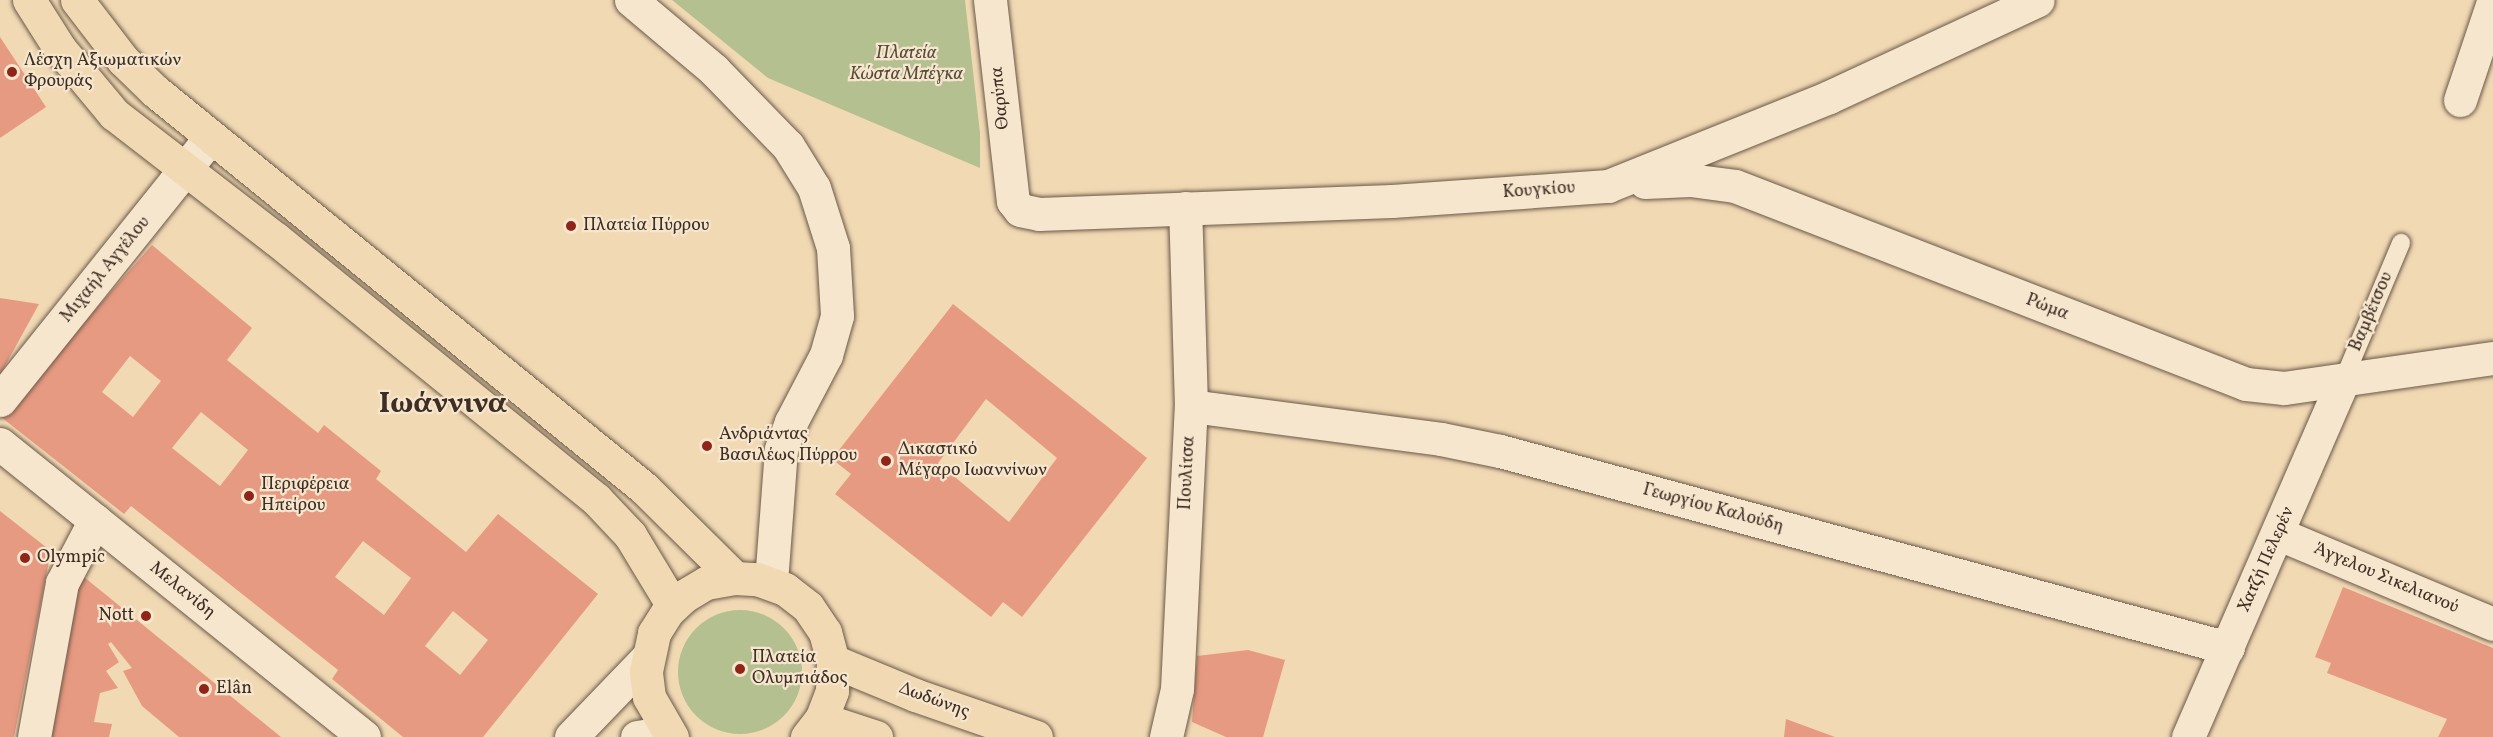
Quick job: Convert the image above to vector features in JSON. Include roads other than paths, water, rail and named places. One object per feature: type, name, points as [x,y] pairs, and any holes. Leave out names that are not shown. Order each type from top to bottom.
[{"type":"main road","points":[[29,0],[60,49],[114,114],[285,246],[596,499],[630,535],[673,606]]},
{"type":"main road","points":[[77,0],[136,74],[210,138],[653,495],[735,578]]},
{"type":"main road","points":[[659,735],[649,697],[647,658],[654,633],[673,606],[706,583],[735,578],[771,583],[797,597],[818,619],[833,661],[832,691],[814,728],[876,737]]},
{"type":"main road","name":"Δωδώνης","points":[[833,661],[915,695],[1036,737]]},
{"type":"street","points":[[631,0],[714,70],[778,134],[810,181],[831,238],[837,316],[826,355],[791,422],[781,449],[771,583]]},
{"type":"street","name":"Θαρύπα","points":[[990,0],[1012,196]]},
{"type":"street","name":"Κουγκίου","points":[[1012,196],[1016,208],[1030,214],[1392,201],[1608,186],[1819,101],[2038,0]]},
{"type":"street","points":[[2460,100],[2493,2]]},
{"type":"street","name":"Μιχαήλ Αγγέλου","points":[[0,400],[210,138]]},
{"type":"street","name":"Ρώμα","points":[[1608,186],[1690,180],[1726,183],[2221,377],[2267,388],[2343,381],[2493,358]]},
{"type":"street","name":"Πουλίτσα","points":[[1166,737],[1177,688],[1191,406],[1185,208]]},
{"type":"street","name":"Χατζή Πελερέν","points":[[2188,737],[2279,534],[2343,381]]},
{"type":"street","name":"Γεωργίου Καλούδη","points":[[1191,406],[1441,439],[1500,451],[2228,648]]},
{"type":"street","name":"Μελανίδη","points":[[0,444],[364,737]]},
{"type":"street","points":[[34,737],[62,583],[95,520]]},
{"type":"street","name":"Άγγελου Σικελιανού","points":[[2279,534],[2493,624]]},
{"type":"street","points":[[571,737],[647,658]]},
{"type":"lane","name":"Βαμβέτσου","points":[[2343,381],[2401,243]]},
{"type":"place","name":"Λέσχη Αξιωματικών Φρουράς","points":[[12,72]]},
{"type":"place","name":"Πλατεία Πύρρου","points":[[571,226]]},
{"type":"place","name":"Ανδριάντας Βασιλέως Πύρρου","points":[[707,446]]},
{"type":"place","name":"Δικαστικό Μέγαρο Ιωαννίνων","points":[[886,461]]},
{"type":"place","name":"Περιφέρεια Ηπείρου","points":[[249,496]]},
{"type":"place","name":"Olympic","points":[[25,558]]},
{"type":"place","name":"Nott","points":[[146,616]]},
{"type":"place","name":"Πλατεία Ολυμπιάδος","points":[[740,669]]},
{"type":"place","name":"Elân","points":[[204,689]]},
{"type":"district","name":"Ιωάννινα","points":[[443,404]]},
{"type":"park label","name":"Πλατεία Κώστα Μπέγκα","points":[[906,65]]}]
